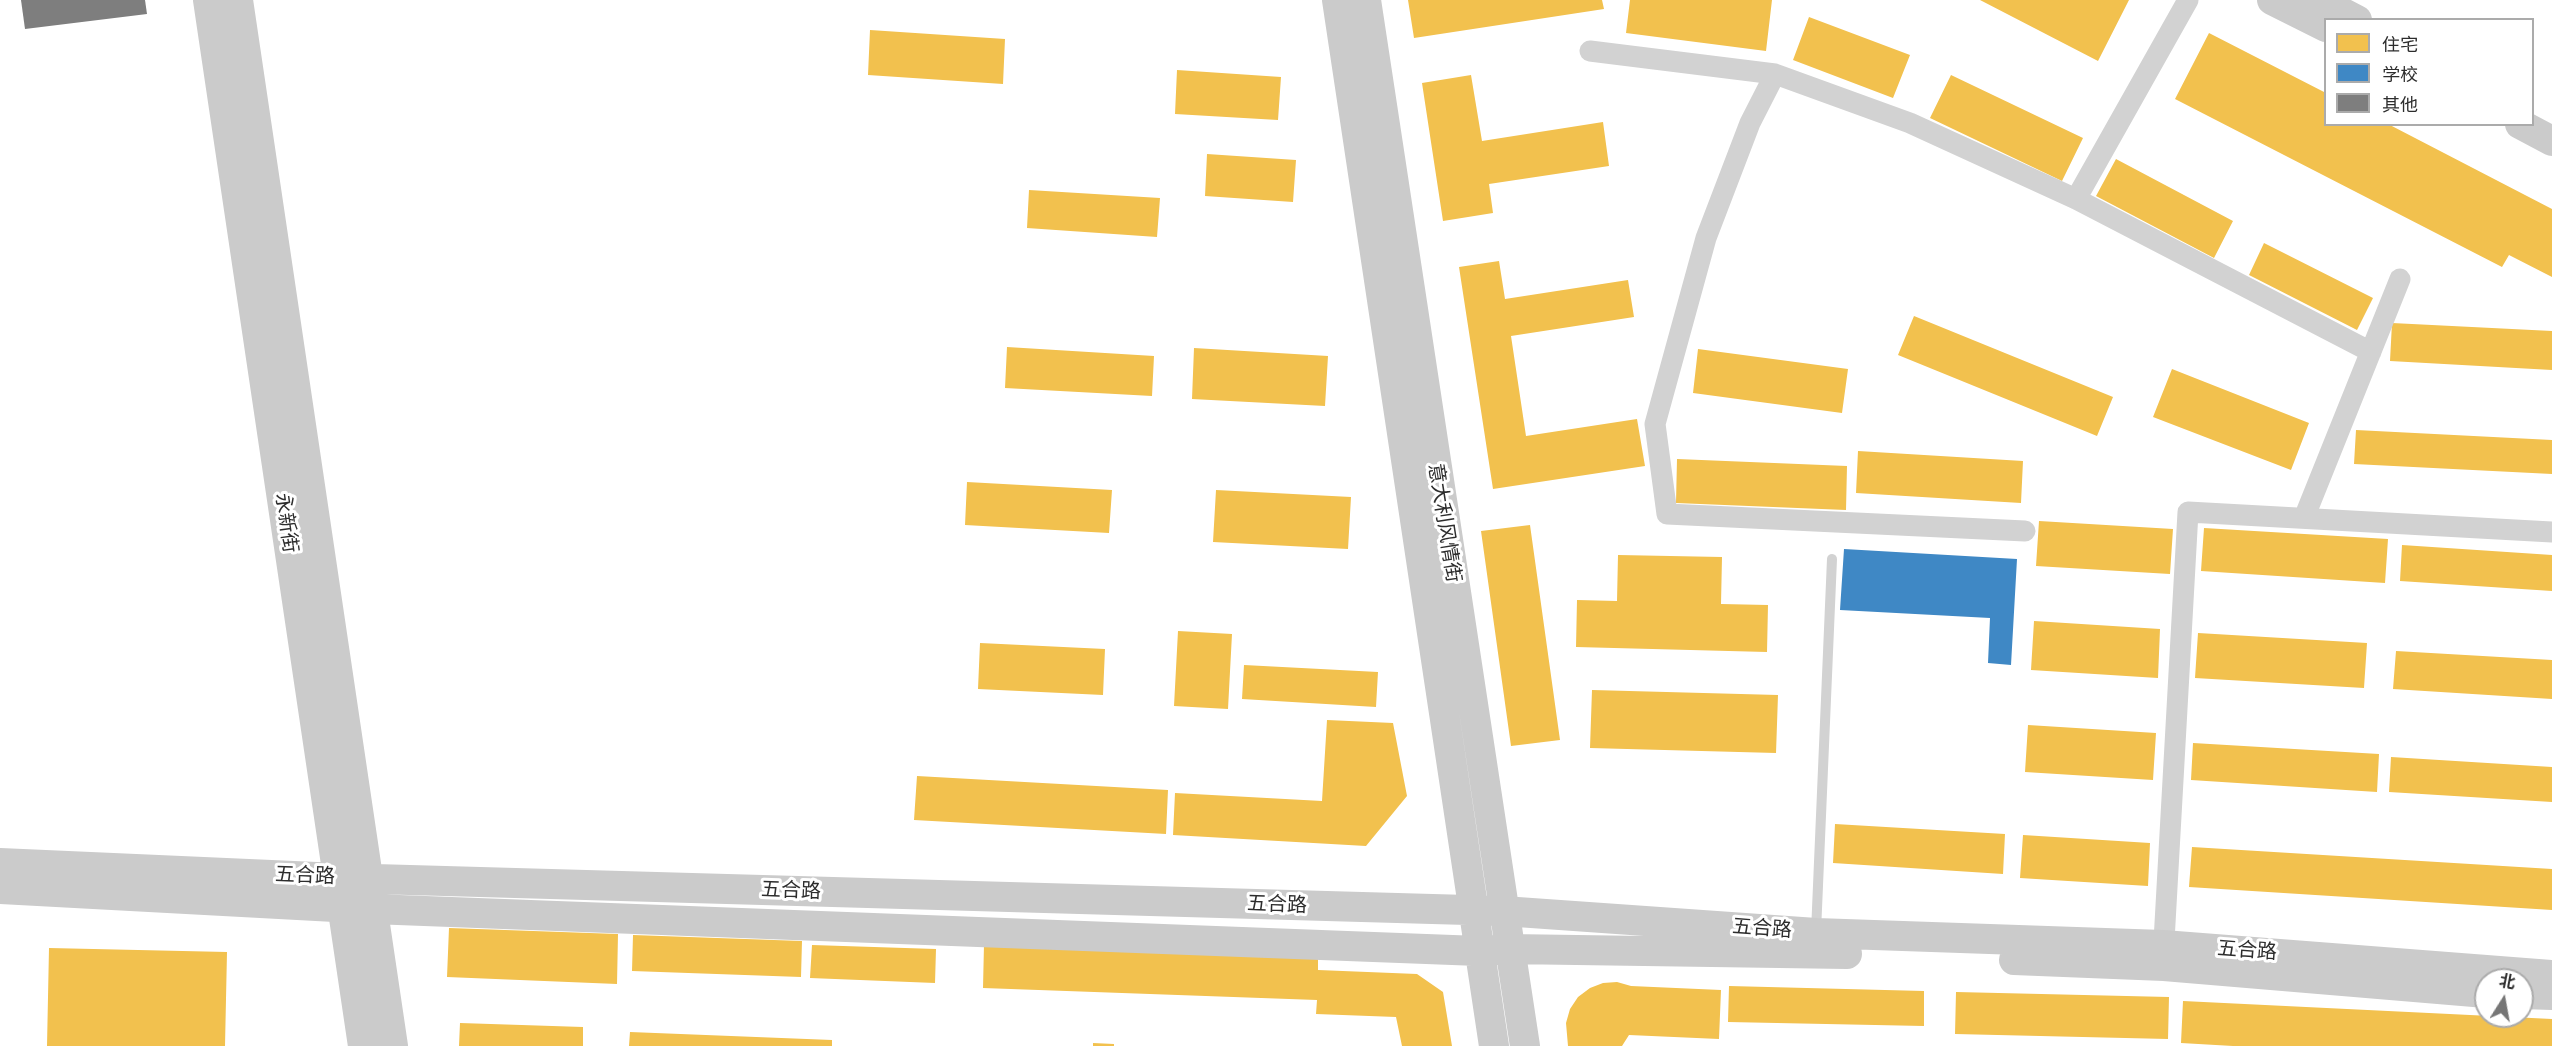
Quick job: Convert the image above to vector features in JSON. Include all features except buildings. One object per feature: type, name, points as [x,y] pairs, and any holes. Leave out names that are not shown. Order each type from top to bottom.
[{"type":"street","name":"永新街","points":[[208,0],[363,1046]]},
{"type":"street","name":"永新街","points":[[238,0],[393,1046]]},
{"type":"street","name":"意大利风情街","points":[[1337,0],[1494,1046]]},
{"type":"street","name":"意大利风情街","points":[[1365,0],[1525,1046]]},
{"type":"street","points":[[2076,198],[2188,0]]},
{"type":"street","points":[[2272,0],[2324,26]]},
{"type":"street","points":[[2318,0],[2353,18]]},
{"type":"street","points":[[1590,51],[1775,74],[1910,123],[2076,198],[2371,352]]},
{"type":"street","points":[[1775,74],[1750,123],[1706,238],[1655,424],[1667,514],[2025,531]]},
{"type":"street","points":[[2534,109],[2552,118]]},
{"type":"street","points":[[2524,126],[2552,141]]},
{"type":"street","points":[[2304,518],[2400,279]]},
{"type":"street","points":[[2163,955],[2188,512],[2552,532]]},
{"type":"street","name":"五合路","points":[[0,862],[368,879],[1503,911],[2163,955],[2552,975]]},
{"type":"street","name":"五合路","points":[[0,889],[372,909],[1479,951],[1509,949],[2163,955],[2474,992]]},
{"type":"street","points":[[2534,995],[2552,996]]},
{"type":"lane","points":[[1816,933],[1832,559]]}]
